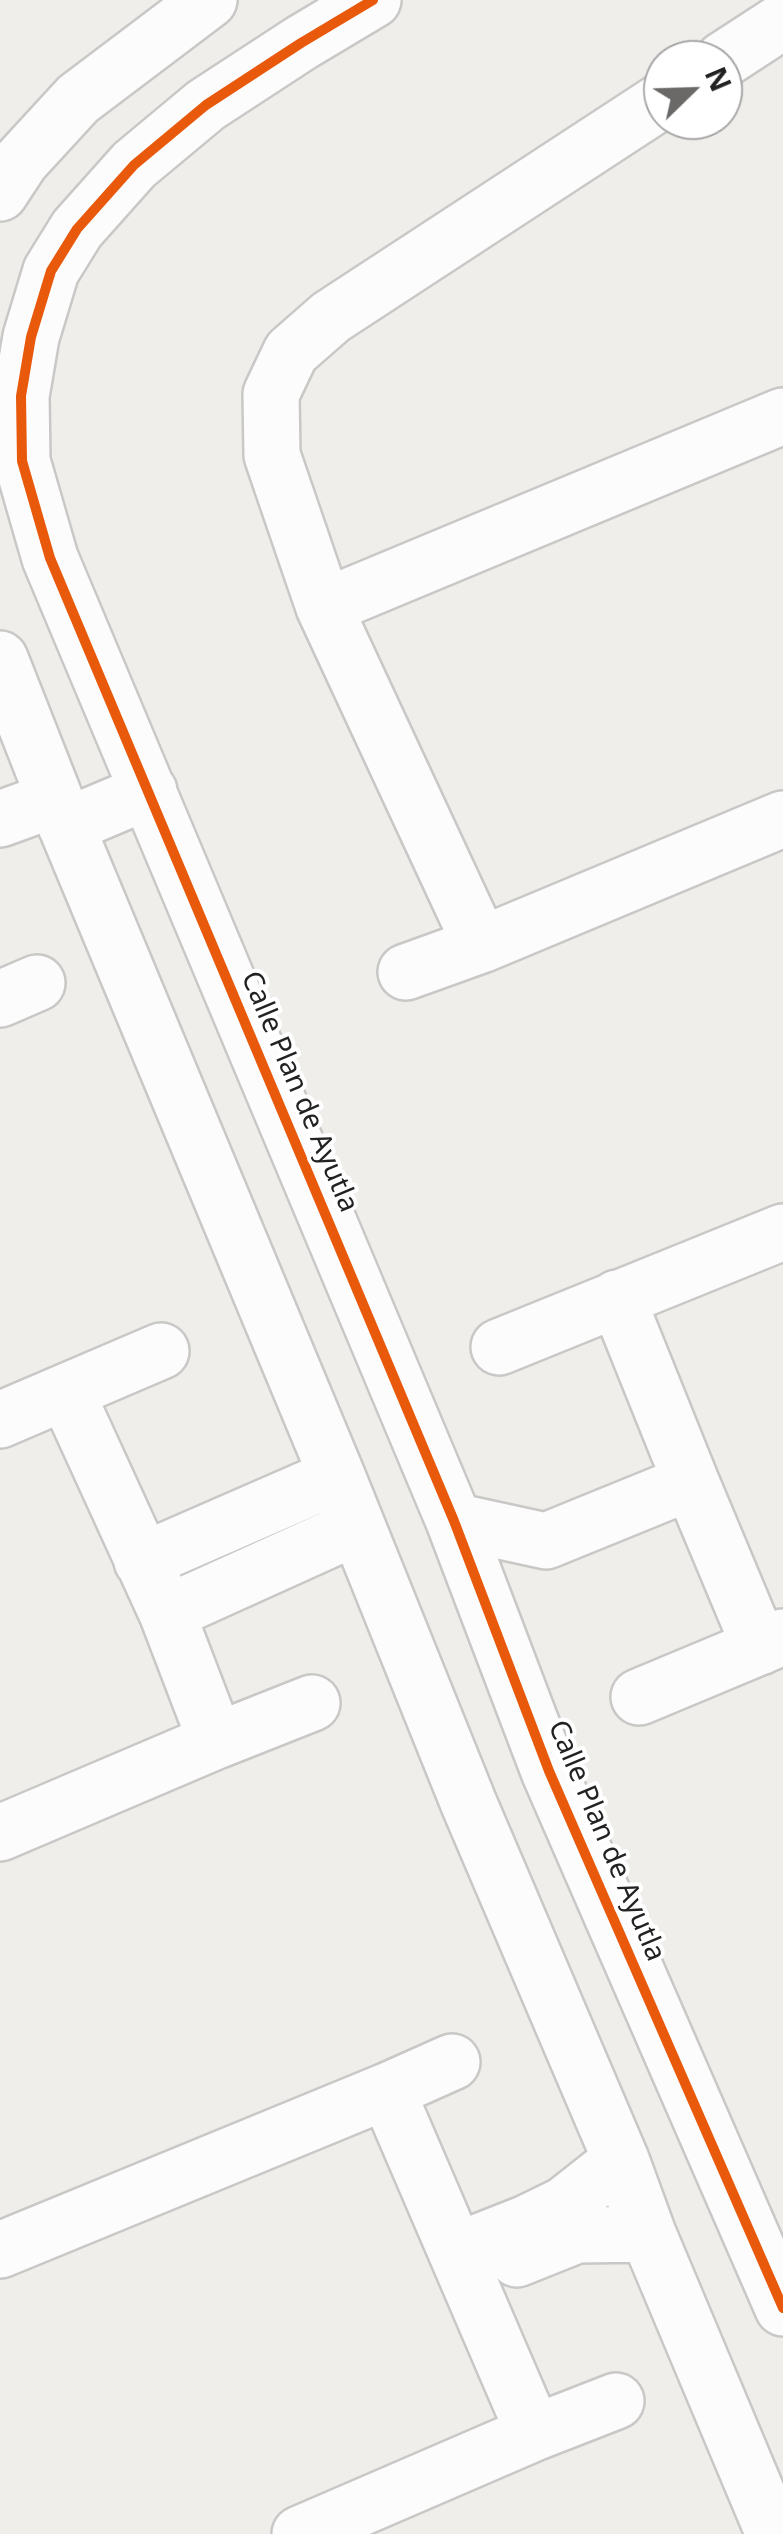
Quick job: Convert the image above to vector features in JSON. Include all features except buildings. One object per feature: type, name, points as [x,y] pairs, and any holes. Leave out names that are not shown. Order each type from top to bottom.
[{"type":"street","points":[[0,192],[20,161],[78,99],[209,0]]},
{"type":"street","name":"Calle Plan de Ayutla","points":[[372,0],[206,106],[134,165],[77,229],[51,271],[31,337],[21,396],[22,461],[50,558],[454,1521],[549,1771],[783,2308]]},
{"type":"street","points":[[743,47],[783,21]]},
{"type":"street","points":[[0,137],[78,99]]},
{"type":"street","points":[[481,945],[324,606],[272,455],[271,394],[291,352],[331,317],[643,113]]},
{"type":"street","points":[[324,606],[783,416]]},
{"type":"street","points":[[0,659],[41,792],[337,1476],[468,1804],[621,2160],[648,2234],[774,2534]]},
{"type":"street","points":[[0,819],[41,792],[149,791]]},
{"type":"street","points":[[406,972],[481,945],[783,819]]},
{"type":"street","points":[[500,1347],[783,1232]]},
{"type":"street","points":[[617,1298],[691,1482],[771,1642],[639,1697]]},
{"type":"street","points":[[0,1420],[162,1351]]},
{"type":"street","points":[[66,1392],[166,1614],[216,1741]]},
{"type":"street","points":[[142,1561],[337,1476]]},
{"type":"street","points":[[490,1616],[546,1540],[691,1482]]},
{"type":"street","points":[[454,1521],[546,1540]]},
{"type":"street","points":[[166,1614],[357,1527]]},
{"type":"street","points":[[0,1833],[312,1703]]},
{"type":"street","name":"Calle Plan de Ayutla","points":[[468,1804],[549,1771]]},
{"type":"street","name":"Calle Plan de Ayutla","points":[[504,1886],[585,1854]]},
{"type":"street","points":[[0,2250],[452,2062]]},
{"type":"street","points":[[387,2091],[534,2433]]},
{"type":"street","points":[[461,2265],[571,2220],[621,2160]]},
{"type":"street","points":[[571,2220],[648,2234]]},
{"type":"street","points":[[300,2534],[616,2401]]},
{"type":"cycle path","points":[[373,0],[206,105],[134,165],[77,229],[51,271],[31,337],[21,396],[22,461],[50,558],[454,1521],[549,1771],[783,2308]]}]
